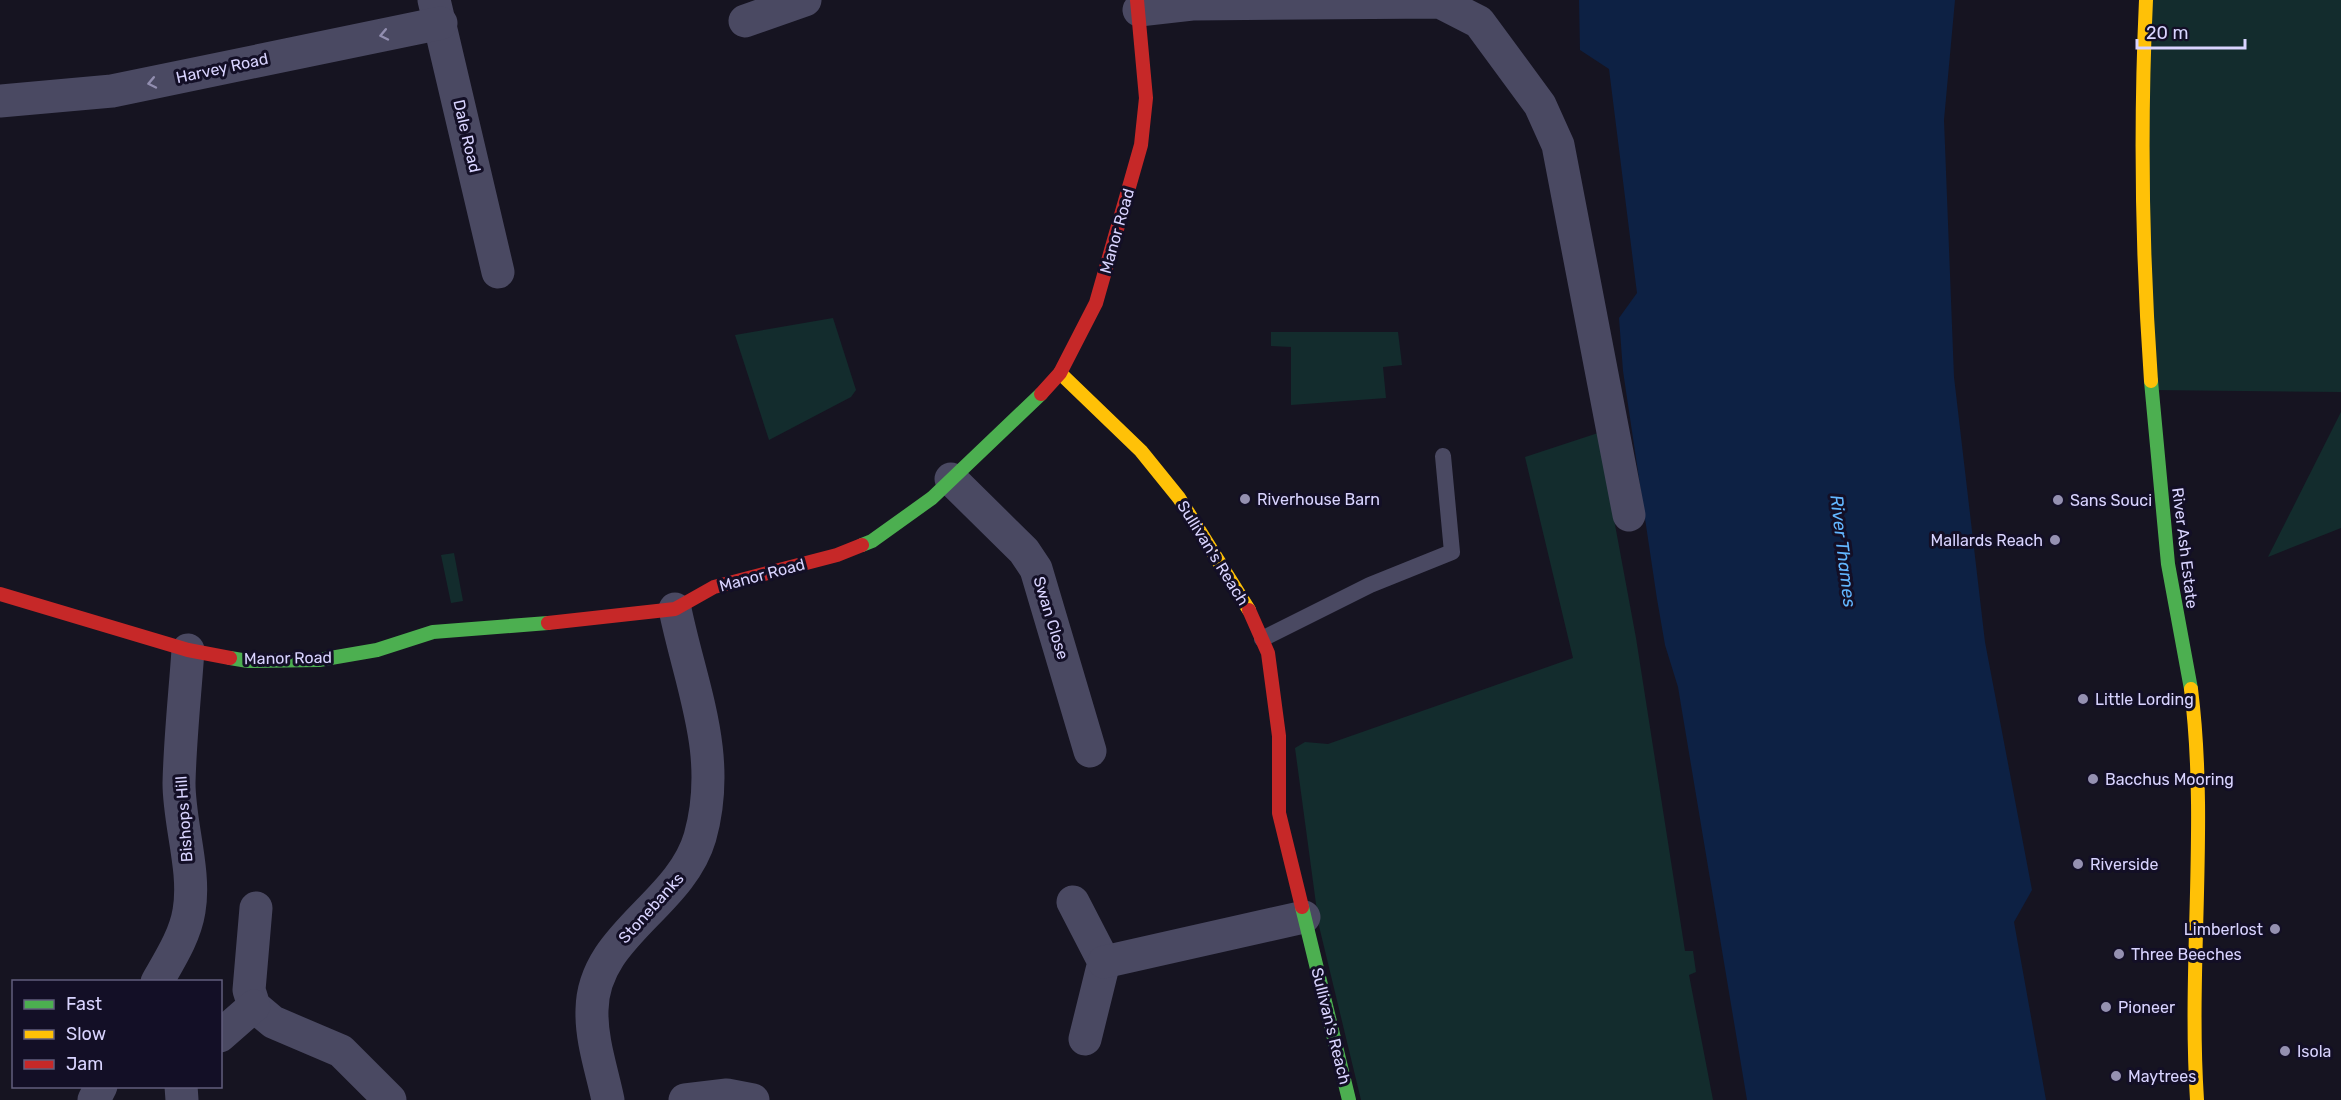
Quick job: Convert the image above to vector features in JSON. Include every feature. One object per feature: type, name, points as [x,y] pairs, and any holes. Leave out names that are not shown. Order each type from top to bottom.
[{"type":"street","points":[[745,21],[805,0]]},
{"type":"street","name":"River Ash Estate","points":[[2146,0],[2142,58],[2143,286],[2169,568],[2193,707],[2197,852],[2192,1043],[2197,1100]]},
{"type":"street","name":"Manor Road","points":[[0,594],[64,611],[188,650],[248,661],[319,660],[377,650],[433,632],[595,620],[675,609],[714,587],[837,555],[872,541],[897,525],[951,479],[1040,396],[1060,373],[1096,303],[1141,146],[1146,98],[1138,5],[1440,2],[1479,22],[1540,105],[1560,156],[1629,515]]},
{"type":"street","name":"Harvey Road","points":[[0,101],[112,91],[438,12]]},
{"type":"street","name":"Dale Road","points":[[438,12],[498,272]]},
{"type":"street","name":"Sullivan's Reach","points":[[1060,373],[1141,451],[1179,498],[1244,598],[1268,653],[1277,714],[1279,813],[1349,1100]]},
{"type":"street","name":"Swan Close","points":[[951,479],[1024,550],[1036,569],[1090,751]]},
{"type":"street","name":"Stonebanks","points":[[608,1100],[592,1019],[594,985],[604,961],[664,898],[685,870],[700,838],[706,809],[708,743],[675,609]]},
{"type":"street","name":"Bishops Hill","points":[[159,980],[182,935],[189,910],[190,886],[182,832],[179,784],[188,650]]},
{"type":"street","points":[[1073,902],[1104,962],[1085,1039]]},
{"type":"street","points":[[256,908],[249,990],[254,1006],[273,1022],[341,1051],[390,1100]]},
{"type":"street","points":[[1104,962],[1304,917]]},
{"type":"street","points":[[222,1034],[254,1006]]},
{"type":"street","points":[[685,1100],[727,1095],[753,1100]]},
{"type":"lane","points":[[1262,639],[1370,585],[1452,552],[1443,456]]},
{"type":"green space","points":[[2146,0],[2341,0],[2341,392],[2151,390]]},
{"type":"green space","points":[[833,318],[856,390],[851,397],[769,440],[735,335]]},
{"type":"green space","points":[[1271,332],[1398,332],[1402,365],[1383,367],[1386,398],[1291,405],[1291,347],[1271,346]]},
{"type":"green space","points":[[2341,412],[2341,528],[2268,557]]},
{"type":"green space","points":[[1598,433],[1636,638],[1685,951],[1693,951],[1696,972],[1689,975],[1713,1100],[1361,1100],[1319,926],[1295,748],[1305,742],[1328,744],[1573,658],[1525,457]]},
{"type":"green space","points":[[454,553],[463,601],[451,603],[441,555]]},
{"type":"water","name":"River Thames","points":[[1579,0],[1955,0],[1944,120],[1954,377],[1985,642],[2032,890],[2014,922],[2046,1100],[1747,1100],[1678,687],[1665,645],[1657,599],[1623,371],[1619,318],[1637,293],[1609,69],[1580,50]]},
{"type":"traffic: fast","points":[[2151,381],[2168,564],[2191,689]]},
{"type":"traffic: fast","points":[[862,545],[872,541],[932,498],[1041,394]]},
{"type":"traffic: fast","points":[[230,658],[248,661],[319,660],[377,650],[433,632],[548,623]]},
{"type":"traffic: fast","points":[[1302,907],[1349,1100]]},
{"type":"traffic: slow","points":[[2146,0],[2143,190],[2151,381]]},
{"type":"traffic: slow","points":[[1060,373],[1141,451],[1179,498],[1249,610]]},
{"type":"traffic: slow","points":[[2191,689],[2198,791],[2195,997],[2197,1100]]},
{"type":"traffic: jam","points":[[1041,394],[1060,373],[1096,303],[1141,145],[1146,98],[1137,0]]},
{"type":"traffic: jam","points":[[548,623],[675,609],[714,587],[837,555],[862,545]]},
{"type":"traffic: jam","points":[[0,594],[188,650],[230,658]]},
{"type":"traffic: jam","points":[[1249,610],[1268,653],[1279,736],[1279,813],[1302,907]]},
{"type":"place","name":"Riverhouse Barn","points":[[1245,499]]},
{"type":"place","name":"Sans Souci","points":[[2058,500]]},
{"type":"place","name":"Mallards Reach","points":[[2055,540]]},
{"type":"place","name":"Little Lording","points":[[2083,699]]},
{"type":"place","name":"Bacchus Mooring","points":[[2093,779]]},
{"type":"place","name":"Riverside","points":[[2078,864]]},
{"type":"place","name":"Limberlost","points":[[2275,929]]},
{"type":"place","name":"Three Beeches","points":[[2119,954]]},
{"type":"place","name":"Pioneer","points":[[2106,1007]]},
{"type":"place","name":"Isola","points":[[2285,1051]]},
{"type":"place","name":"Maytrees","points":[[2116,1076]]}]
